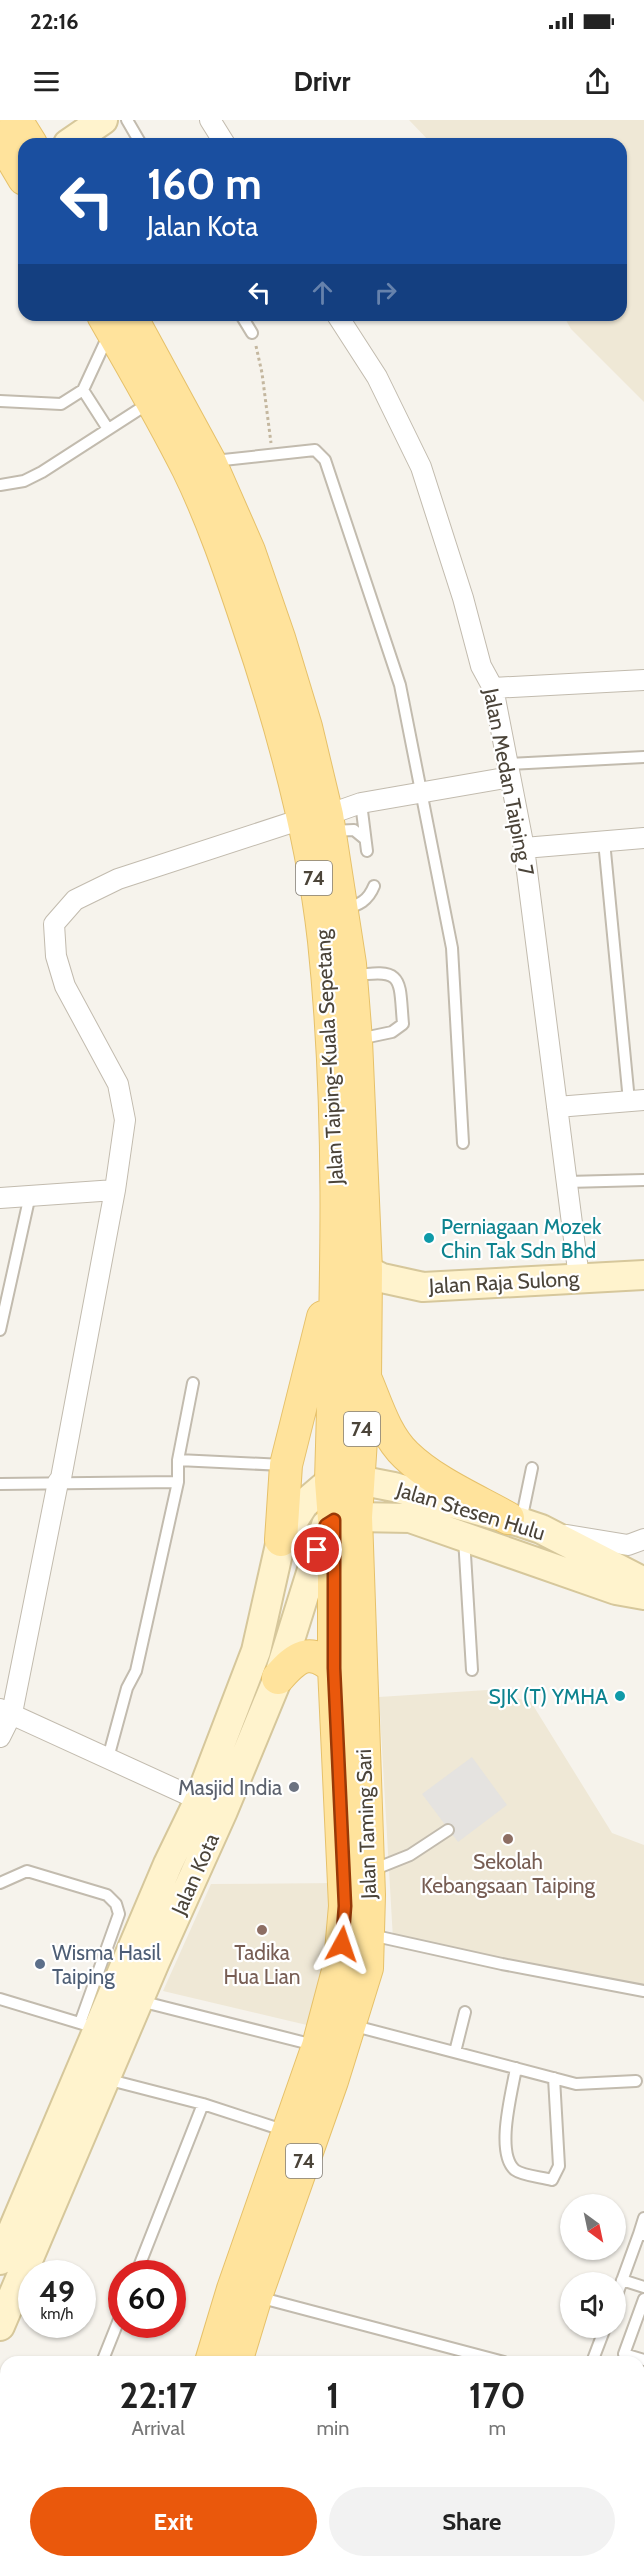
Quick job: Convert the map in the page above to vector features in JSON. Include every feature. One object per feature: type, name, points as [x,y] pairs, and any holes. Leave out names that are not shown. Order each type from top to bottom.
[{"type":"main road","points":[[77,138],[103,120]]},
{"type":"main road","name":"Jalan Taiping-Kuala Sepetang","points":[[115,321],[151,401],[189,471],[229,568],[319,822],[341,909],[351,977],[356,1040],[366,1270],[365,1378],[345,1481]]},
{"type":"main road","name":"Jalan Taiping-Kuala Sepetang","points":[[116,321],[210,462],[249,551],[306,727],[319,822],[310,856],[324,940],[332,1046],[345,1481]]},
{"type":"main road","points":[[281,1540],[286,1465],[328,1297],[338,1232]]},
{"type":"main road","name":"Jalan Raja Sulong","points":[[366,1270],[382,1278],[423,1287],[644,1275]]},
{"type":"main road","points":[[365,1378],[388,1431],[405,1454],[431,1474],[523,1523]]},
{"type":"main road","name":"74","points":[[345,1481],[345,1518]]},
{"type":"main road","name":"Jalan Stesen Hulu","points":[[345,1481],[394,1487],[523,1523],[644,1582]]},
{"type":"main road","name":"Jalan Kota","points":[[0,2326],[106,2079],[105,2031],[139,2001],[211,1805],[256,1651],[281,1540],[304,1504],[345,1481]]},
{"type":"main road","name":"Jalan Stesen Hulu","points":[[345,1518],[410,1518],[616,1590],[644,1595]]},
{"type":"main road","name":"Jalan Kota","points":[[0,2260],[105,2031],[129,1924],[168,1864],[211,1805],[278,1678],[326,1525],[345,1518]]},
{"type":"main road","name":"Jalan Taming Sari","points":[[237,2356],[244,2292],[289,2132],[318,2046],[340,1963],[345,1906],[334,1668],[345,1518]]},
{"type":"main road","name":"Jalan Taming Sari","points":[[214,2356],[244,2292],[351,2025],[367,1968],[369,1934],[367,1872],[345,1518]]},
{"type":"main road","points":[[278,1678],[290,1665],[309,1655],[322,1658],[334,1668]]},
{"type":"street","points":[[210,120],[221,138]]},
{"type":"street","name":"Jalan Medan Taiping 7","points":[[341,321],[377,377],[421,466],[464,598],[481,666],[493,688],[524,848],[579,1278]]},
{"type":"street","points":[[493,688],[644,680]]},
{"type":"street","points":[[0,1737],[58,1482],[61,1478],[115,1190],[125,1120],[118,1084],[65,986],[56,956],[54,924],[75,900],[118,879],[319,822],[361,803],[420,792],[509,770]]},
{"type":"street","points":[[524,848],[644,838]]},
{"type":"street","points":[[557,1107],[636,1100]]},
{"type":"street","points":[[0,1198],[115,1190]]},
{"type":"street","points":[[523,1523],[583,1539],[628,1545],[644,1539]]},
{"type":"street","points":[[6,1711],[211,1805]]},
{"type":"lane","points":[[127,120],[138,138]]},
{"type":"lane","points":[[0,401],[61,404],[83,390],[115,321]]},
{"type":"lane","points":[[245,321],[252,333]]},
{"type":"lane","points":[[83,390],[108,429]]},
{"type":"lane","points":[[0,485],[24,481],[42,472],[151,401]]},
{"type":"lane","points":[[210,462],[315,450],[325,460],[400,685],[452,948],[463,1143]]},
{"type":"lane","points":[[509,770],[644,757]]},
{"type":"lane","points":[[361,803],[367,851]]},
{"type":"lane","points":[[319,822],[354,830],[365,838]]},
{"type":"lane","points":[[604,841],[636,1100]]},
{"type":"lane","points":[[341,909],[357,906],[370,897],[374,886]]},
{"type":"lane","points":[[351,977],[379,972],[390,974],[399,983],[403,1024],[392,1032],[356,1040]]},
{"type":"lane","points":[[567,1182],[644,1180]]},
{"type":"lane","points":[[0,1330],[30,1195]]},
{"type":"lane","points":[[108,1758],[127,1688],[136,1671],[178,1482],[178,1460],[194,1383]]},
{"type":"lane","points":[[178,1460],[286,1465]]},
{"type":"lane","points":[[523,1523],[532,1468]]},
{"type":"lane","points":[[0,1484],[178,1482]]},
{"type":"lane","points":[[464,1537],[472,1670]]},
{"type":"lane","points":[[367,1872],[410,1855],[448,1830]]},
{"type":"lane","points":[[0,1883],[27,1871],[107,1895],[116,1904],[119,1914],[129,1924]]},
{"type":"lane","points":[[369,1934],[502,1964],[644,1991]]},
{"type":"lane","points":[[0,1999],[105,2031]]},
{"type":"lane","points":[[139,2001],[318,2046]]},
{"type":"lane","points":[[455,2052],[465,2012]]},
{"type":"lane","points":[[351,2025],[576,2084],[636,2081]]},
{"type":"lane","points":[[516,2068],[506,2128],[507,2159],[516,2171],[552,2180],[559,2166],[554,2078]]},
{"type":"lane","points":[[106,2079],[203,2104],[289,2132]]},
{"type":"lane","points":[[142,2260],[203,2104]]},
{"type":"lane","points":[[625,2272],[642,2234],[644,2218]]},
{"type":"lane","points":[[626,2281],[644,2287]]},
{"type":"lane","points":[[244,2292],[482,2356]]},
{"type":"lane","points":[[631,2356],[624,2354],[644,2299]]},
{"type":"lane","points":[[104,2356],[112,2338]]},
{"type":"lane","points":[[594,2356],[600,2338]]},
{"type":"path","points":[[252,333],[262,373],[272,455]]},
{"type":"shaded area","points":[[409,120],[644,120],[644,402],[571,329],[566,321],[627,321],[627,138],[426,138]]},
{"type":"shaded area","name":"Sekolah Kebangsaan Taiping","points":[[487,1690],[531,1702],[612,1833],[644,1845],[644,1993],[393,1939],[379,1697]]},
{"type":"shaded area","points":[[472,1757],[507,1805],[458,1842],[422,1794]]},
{"type":"shaded area","name":"Tadika Hua Lian","points":[[338,1883],[327,1976],[311,2026],[163,1991],[211,1884]]},
{"type":"place","name":"Perniagaan Mozek Chin Tak Sdn Bhd","points":[[429,1238]]},
{"type":"place","name":"SJK (T) YMHA","points":[[620,1696]]},
{"type":"place","name":"Masjid India","points":[[294,1787]]},
{"type":"place","name":"Sekolah Kebangsaan Taiping","points":[[508,1839]]},
{"type":"place","name":"Tadika Hua Lian","points":[[262,1930]]},
{"type":"place","name":"Wisma Hasil Taiping","points":[[40,1964]]},
{"type":"route","points":[[317,1550],[326,1525],[334,1520],[334,1668],[345,1906],[342,1944]]}]
